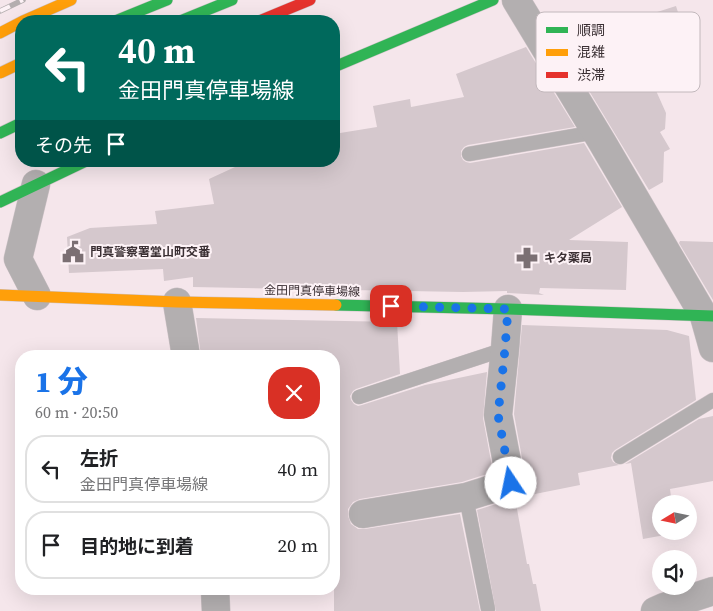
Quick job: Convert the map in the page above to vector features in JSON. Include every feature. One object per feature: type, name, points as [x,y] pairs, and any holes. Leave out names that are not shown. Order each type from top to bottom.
[{"type":"main road","points":[[36,15],[71,0]]},
{"type":"main road","points":[[130,15],[167,0]]},
{"type":"main road","points":[[195,15],[232,0]]},
{"type":"main road","points":[[274,15],[310,0]]},
{"type":"main road","points":[[340,64],[493,0]]},
{"type":"main road","points":[[0,33],[15,26]]},
{"type":"main road","points":[[0,71],[15,65]]},
{"type":"main road","points":[[0,71],[15,70]]},
{"type":"main road","points":[[0,133],[15,126]]},
{"type":"main road","points":[[0,202],[73,167]]},
{"type":"main road","name":"金田門真停車場線","points":[[0,295],[177,302],[508,309],[708,316]]},
{"type":"street","points":[[516,0],[536,33]]},
{"type":"street","points":[[572,92],[708,316],[713,348]]},
{"type":"street","points":[[36,184],[18,259],[37,296]]},
{"type":"street","points":[[177,302],[185,350]]},
{"type":"street","points":[[364,514],[466,497],[511,483],[498,415],[508,309]]},
{"type":"street","points":[[656,611],[713,591]]},
{"type":"street","points":[[215,595],[216,611]]},
{"type":"lane","points":[[469,154],[596,132]]},
{"type":"lane","points":[[359,397],[505,349]]},
{"type":"lane","points":[[620,457],[713,400]]},
{"type":"lane","points":[[466,497],[488,609]]},
{"type":"building","points":[[676,6],[678,12],[657,12]]},
{"type":"building","points":[[526,47],[536,63],[536,92],[554,92],[575,127],[468,145],[461,151],[461,156],[463,160],[470,163],[584,143],[622,207],[569,240],[628,242],[626,290],[540,288],[539,293],[544,295],[507,293],[507,291],[463,292],[193,287],[193,277],[164,281],[163,269],[69,273],[67,237],[90,228],[157,224],[155,211],[214,204],[209,179],[235,167],[340,167],[340,133],[377,127],[373,106],[410,99],[411,107],[464,97],[456,74]]},
{"type":"building","points":[[590,92],[657,92],[666,113],[665,129],[660,132],[670,149],[664,152],[663,182],[649,190]]},
{"type":"building","points":[[680,241],[713,242],[713,300],[679,243]]},
{"type":"building","points":[[196,318],[397,322],[400,374],[353,391],[350,396],[351,400],[358,406],[425,385],[487,372],[483,418],[493,472],[462,482],[360,499],[353,502],[348,509],[351,524],[358,529],[460,514],[480,611],[334,611],[334,595],[340,595],[340,350],[200,350]]},
{"type":"building","points":[[522,325],[667,330],[689,336],[696,400],[615,450],[611,458],[613,462],[619,465],[578,473],[580,485],[516,498],[522,494],[526,487],[514,414]]},
{"type":"building","points":[[713,416],[713,481],[670,489],[671,495],[652,495],[652,537],[643,539],[631,463],[625,464],[699,419]]},
{"type":"building","points":[[515,498],[527,564],[529,564],[533,584],[536,584],[541,611],[496,611],[477,510]]},
{"type":"railway","points":[[0,11],[23,0]]},
{"type":"traffic: fast","points":[[130,15],[167,0]]},
{"type":"traffic: fast","points":[[195,15],[232,0]]},
{"type":"traffic: fast","points":[[340,64],[493,0]]},
{"type":"traffic: fast","points":[[0,133],[15,126]]},
{"type":"traffic: fast","points":[[0,202],[73,167]]},
{"type":"traffic: fast","points":[[336,305],[713,316]]},
{"type":"traffic: slow","points":[[37,15],[71,0]]},
{"type":"traffic: slow","points":[[0,33],[15,25]]},
{"type":"traffic: slow","points":[[0,73],[15,66]]},
{"type":"traffic: slow","points":[[0,295],[177,302],[336,305]]},
{"type":"traffic: jam","points":[[274,15],[310,0]]},
{"type":"place","name":"門真警察署堂山町交番","points":[[73,252]]},
{"type":"place","name":"キタ薬局","points":[[527,258]]},
{"type":"route","points":[[391,306],[508,309],[498,415],[511,483]]}]
